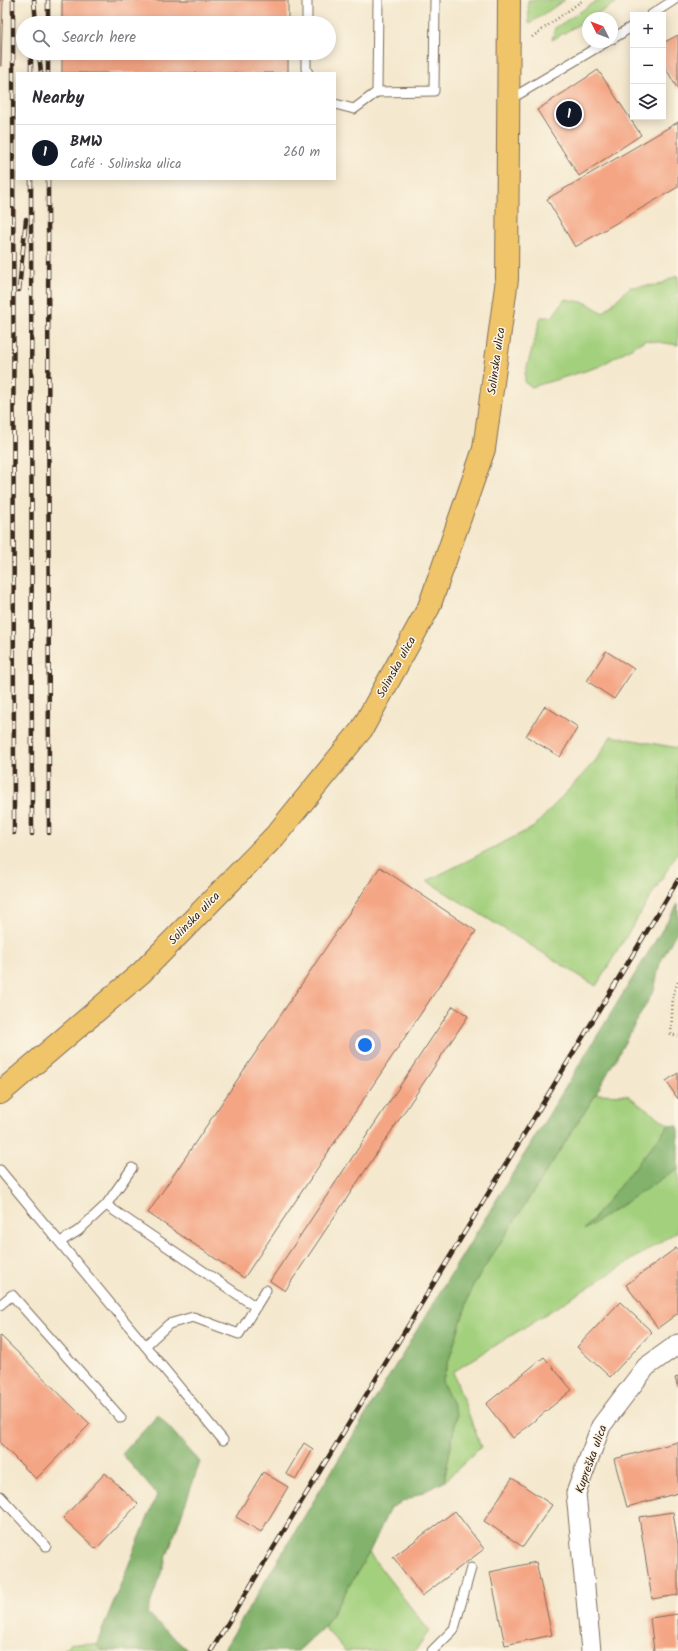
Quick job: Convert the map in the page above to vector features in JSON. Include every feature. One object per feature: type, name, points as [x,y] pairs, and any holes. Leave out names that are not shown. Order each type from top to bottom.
[{"type":"main road","name":"Solinska ulica","points":[[0,1093],[141,973],[275,836],[362,729],[429,607],[484,449],[507,279],[509,0]]},
{"type":"street","name":"Kupreška ulica","points":[[591,1651],[576,1494],[601,1426],[646,1367],[678,1344]]},
{"type":"lane","points":[[307,0],[307,16]]},
{"type":"lane","points":[[377,92],[378,0]]},
{"type":"lane","points":[[336,104],[354,109],[377,92],[434,91],[435,0]]},
{"type":"lane","points":[[656,12],[674,0]]},
{"type":"lane","points":[[618,35],[630,28]]},
{"type":"lane","points":[[508,100],[596,48]]},
{"type":"lane","points":[[306,60],[308,72]]},
{"type":"lane","points":[[60,1242],[78,1230],[106,1205],[132,1168]]},
{"type":"lane","points":[[0,1170],[223,1440]]},
{"type":"lane","points":[[106,1205],[256,1307]]},
{"type":"lane","points":[[145,1346],[169,1324],[193,1317],[239,1334],[266,1290]]},
{"type":"lane","points":[[0,1305],[12,1295],[121,1418]]},
{"type":"lane","points":[[0,1496],[46,1546]]},
{"type":"lane","points":[[432,1651],[454,1629],[471,1568]]},
{"type":"path","points":[[509,54],[583,0]]},
{"type":"path","points":[[678,982],[673,995],[671,1034],[678,1036]]},
{"type":"green space","points":[[528,0],[565,0],[529,24]]},
{"type":"green space","points":[[598,0],[621,0],[600,12],[582,12],[582,23],[552,40],[555,28]]},
{"type":"green space","points":[[678,275],[678,345],[645,340],[598,367],[532,387],[525,383],[525,374],[541,317],[552,317],[565,299],[587,303],[603,313],[630,287],[659,285]]},
{"type":"green space","points":[[611,736],[678,748],[678,852],[596,986],[427,881],[534,827],[596,760]]},
{"type":"green space","points":[[678,904],[678,929],[660,963],[654,990],[596,1094],[472,1287],[442,1382],[457,1413],[444,1482],[390,1508],[369,1553],[324,1627],[298,1651],[223,1651],[435,1300]]},
{"type":"green space","points":[[596,1094],[627,1095],[669,1125],[585,1229],[678,1168],[678,1231],[453,1372],[481,1447],[444,1482],[457,1413],[442,1382],[472,1287]]},
{"type":"green space","points":[[669,1125],[678,1126],[678,1168],[584,1230]]},
{"type":"green space","points":[[158,1415],[200,1462],[147,1613],[188,1651],[103,1651],[96,1645],[157,1495],[122,1454]]},
{"type":"green space","points":[[369,1553],[429,1631],[415,1651],[345,1651],[324,1627]]},
{"type":"green space","points":[[72,1643],[96,1645],[103,1651],[62,1651]]},
{"type":"building","points":[[0,0],[3,0],[1,66],[0,66]]},
{"type":"building","points":[[62,0],[288,0],[288,16],[62,16]]},
{"type":"building","points":[[678,35],[678,90],[666,68],[666,41]]},
{"type":"building","points":[[62,60],[288,60],[288,72],[62,72]]},
{"type":"building","points":[[598,70],[641,135],[579,176],[537,110]]},
{"type":"building","points":[[678,122],[678,187],[575,247],[547,199]]},
{"type":"building","points":[[606,651],[634,669],[614,699],[587,681]]},
{"type":"building","points":[[545,706],[578,727],[560,757],[526,736]]},
{"type":"building","points":[[380,867],[476,931],[244,1278],[148,1213]]},
{"type":"building","points":[[453,1006],[468,1016],[285,1291],[270,1281]]},
{"type":"building","points":[[678,1073],[678,1099],[666,1081]]},
{"type":"building","points":[[676,1248],[678,1250],[678,1313],[658,1328],[626,1285]]},
{"type":"building","points":[[620,1302],[652,1332],[610,1377],[577,1347]]},
{"type":"building","points":[[0,1335],[90,1424],[36,1479],[0,1443]]},
{"type":"building","points":[[544,1357],[572,1390],[513,1438],[486,1404]]},
{"type":"building","points":[[678,1377],[678,1388],[675,1378]]},
{"type":"building","points":[[678,1442],[678,1493],[627,1507],[614,1459]]},
{"type":"building","points":[[304,1443],[313,1449],[296,1479],[286,1474]]},
{"type":"building","points":[[263,1472],[288,1487],[261,1532],[236,1517]]},
{"type":"building","points":[[105,1473],[138,1504],[96,1549],[63,1518]]},
{"type":"building","points":[[512,1478],[552,1505],[523,1547],[484,1521]]},
{"type":"building","points":[[455,1511],[484,1549],[422,1596],[393,1557]]},
{"type":"building","points":[[673,1512],[678,1545],[678,1595],[652,1599],[639,1517]]},
{"type":"building","points":[[536,1562],[552,1635],[505,1645],[490,1572]]},
{"type":"building","points":[[678,1614],[678,1651],[654,1651],[650,1618]]},
{"type":"railway","points":[[13,0],[14,833]]},
{"type":"railway","points":[[34,0],[35,16]]},
{"type":"railway","points":[[48,0],[48,16]]},
{"type":"railway","points":[[31,60],[31,72]]},
{"type":"railway","points":[[40,60],[41,72]]},
{"type":"railway","points":[[48,60],[48,72]]},
{"type":"railway","points":[[31,180],[32,834]]},
{"type":"railway","points":[[48,180],[49,833]]},
{"type":"railway","points":[[19,290],[26,219]]},
{"type":"railway","points":[[211,1651],[678,880]]},
{"type":"place","name":"BMW","points":[[569,114]]}]
